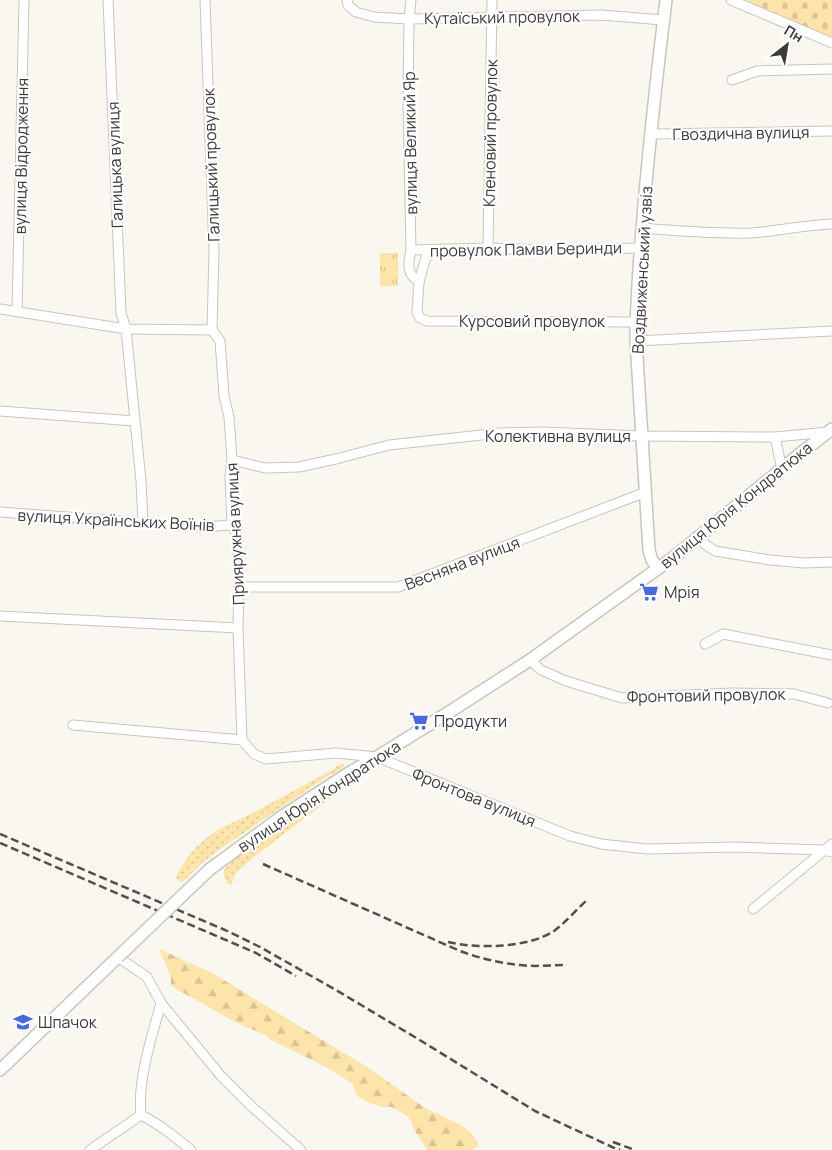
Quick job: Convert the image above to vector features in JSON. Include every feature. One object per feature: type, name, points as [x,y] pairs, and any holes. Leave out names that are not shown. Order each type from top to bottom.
[{"type":"street","name":"вулиця Відродження","points":[[17,311],[24,0]]},
{"type":"street","name":"Галицька вулиця","points":[[108,0],[121,313],[126,329],[141,481],[142,523]]},
{"type":"street","name":"Галицький провулок","points":[[205,0],[214,250],[212,330]]},
{"type":"street","name":"Кутаїський провулок","points":[[347,0],[348,5],[356,12],[374,17],[409,19],[601,15],[663,20]]},
{"type":"street","name":"вулиця Великий Яр","points":[[411,0],[408,105],[411,250],[409,269],[414,278],[419,282]]},
{"type":"street","name":"Кленовий провулок","points":[[488,248],[492,0]]},
{"type":"street","name":"Воздвиженський узвіз","points":[[657,568],[649,550],[636,322],[640,248],[666,0]]},
{"type":"street","points":[[731,0],[832,43]]},
{"type":"street","points":[[732,80],[758,71],[832,69]]},
{"type":"street","name":"Гвоздична вулиця","points":[[651,134],[832,131]]},
{"type":"street","points":[[642,228],[694,232],[751,233],[832,224]]},
{"type":"street","name":"провулок Памви Беринди","points":[[411,250],[640,248]]},
{"type":"street","name":"вулиця Великий Яр","points":[[427,321],[420,318],[417,312],[419,282],[428,250]]},
{"type":"street","points":[[0,309],[126,329],[212,330]]},
{"type":"street","name":"Курсовий провулок","points":[[427,321],[636,322]]},
{"type":"street","name":"Прияружна вулиця","points":[[212,330],[220,341],[224,396],[229,417],[232,460],[230,476],[232,525],[236,535],[239,587],[238,628],[242,740]]},
{"type":"street","points":[[636,341],[832,331]]},
{"type":"street","points":[[0,411],[134,421]]},
{"type":"street","name":"Колективна вулиця","points":[[232,460],[265,468],[299,467],[389,445],[500,433],[542,432],[642,436],[775,437],[830,430]]},
{"type":"street","name":"вулиця Юрія Кондратюка","points":[[0,1070],[210,869],[284,815],[530,660],[674,557],[830,430]]},
{"type":"street","points":[[775,437],[782,469]]},
{"type":"street","name":"Весняна вулиця","points":[[239,587],[398,587],[646,492]]},
{"type":"street","name":"вулиця Українських Воїнів","points":[[0,512],[200,527],[232,525]]},
{"type":"street","points":[[698,538],[715,551],[770,560],[804,563],[832,562]]},
{"type":"street","points":[[0,616],[238,628]]},
{"type":"street","points":[[705,644],[723,634],[832,655]]},
{"type":"street","name":"Фронтовий провулок","points":[[530,660],[541,670],[566,681],[622,698],[794,694],[828,703]]},
{"type":"street","points":[[73,725],[242,740]]},
{"type":"street","name":"Фронтова вулиця","points":[[242,740],[254,754],[266,759],[336,753],[377,757],[570,836],[601,844],[647,849],[735,847],[828,851]]},
{"type":"street","points":[[753,909],[828,851],[832,844]]},
{"type":"street","points":[[118,957],[147,977],[161,1003],[221,1076],[250,1105],[301,1150]]},
{"type":"street","points":[[161,1003],[147,1053],[139,1102],[141,1115],[191,1150]]},
{"type":"street","points":[[90,1150],[141,1115]]},
{"type":"green space","points":[[738,0],[832,0],[832,40]]},
{"type":"green space","points":[[380,253],[398,253],[398,286],[380,286]]},
{"type":"green space","points":[[340,764],[344,764],[342,769],[328,776],[220,849],[184,881],[179,881],[176,877],[190,855],[216,831]]},
{"type":"green space","points":[[354,775],[355,779],[249,861],[236,873],[231,885],[227,883],[224,877],[224,869],[240,854]]},
{"type":"green space","points":[[159,949],[212,973],[367,1067],[425,1108],[461,1125],[474,1136],[479,1146],[470,1150],[427,1150],[407,1116],[392,1107],[383,1107],[370,1103],[357,1096],[352,1083],[326,1067],[271,1040],[267,1036],[235,1022],[171,986],[171,977]]},
{"type":"railway","points":[[0,834],[225,930],[260,947],[336,990],[535,1111],[620,1150]]},
{"type":"railway","points":[[0,843],[256,953],[296,976]]},
{"type":"railway","points":[[263,864],[467,954],[512,964],[532,966],[567,965]]},
{"type":"railway","points":[[448,942],[473,946],[502,946],[531,941],[554,931],[588,899]]},
{"type":"railway","points":[[613,1142],[635,1150]]},
{"type":"place","name":"Мрія","points":[[649,592]]},
{"type":"place","name":"Продукти","points":[[419,721]]},
{"type":"place","name":"Шпачок","points":[[23,1022]]}]
